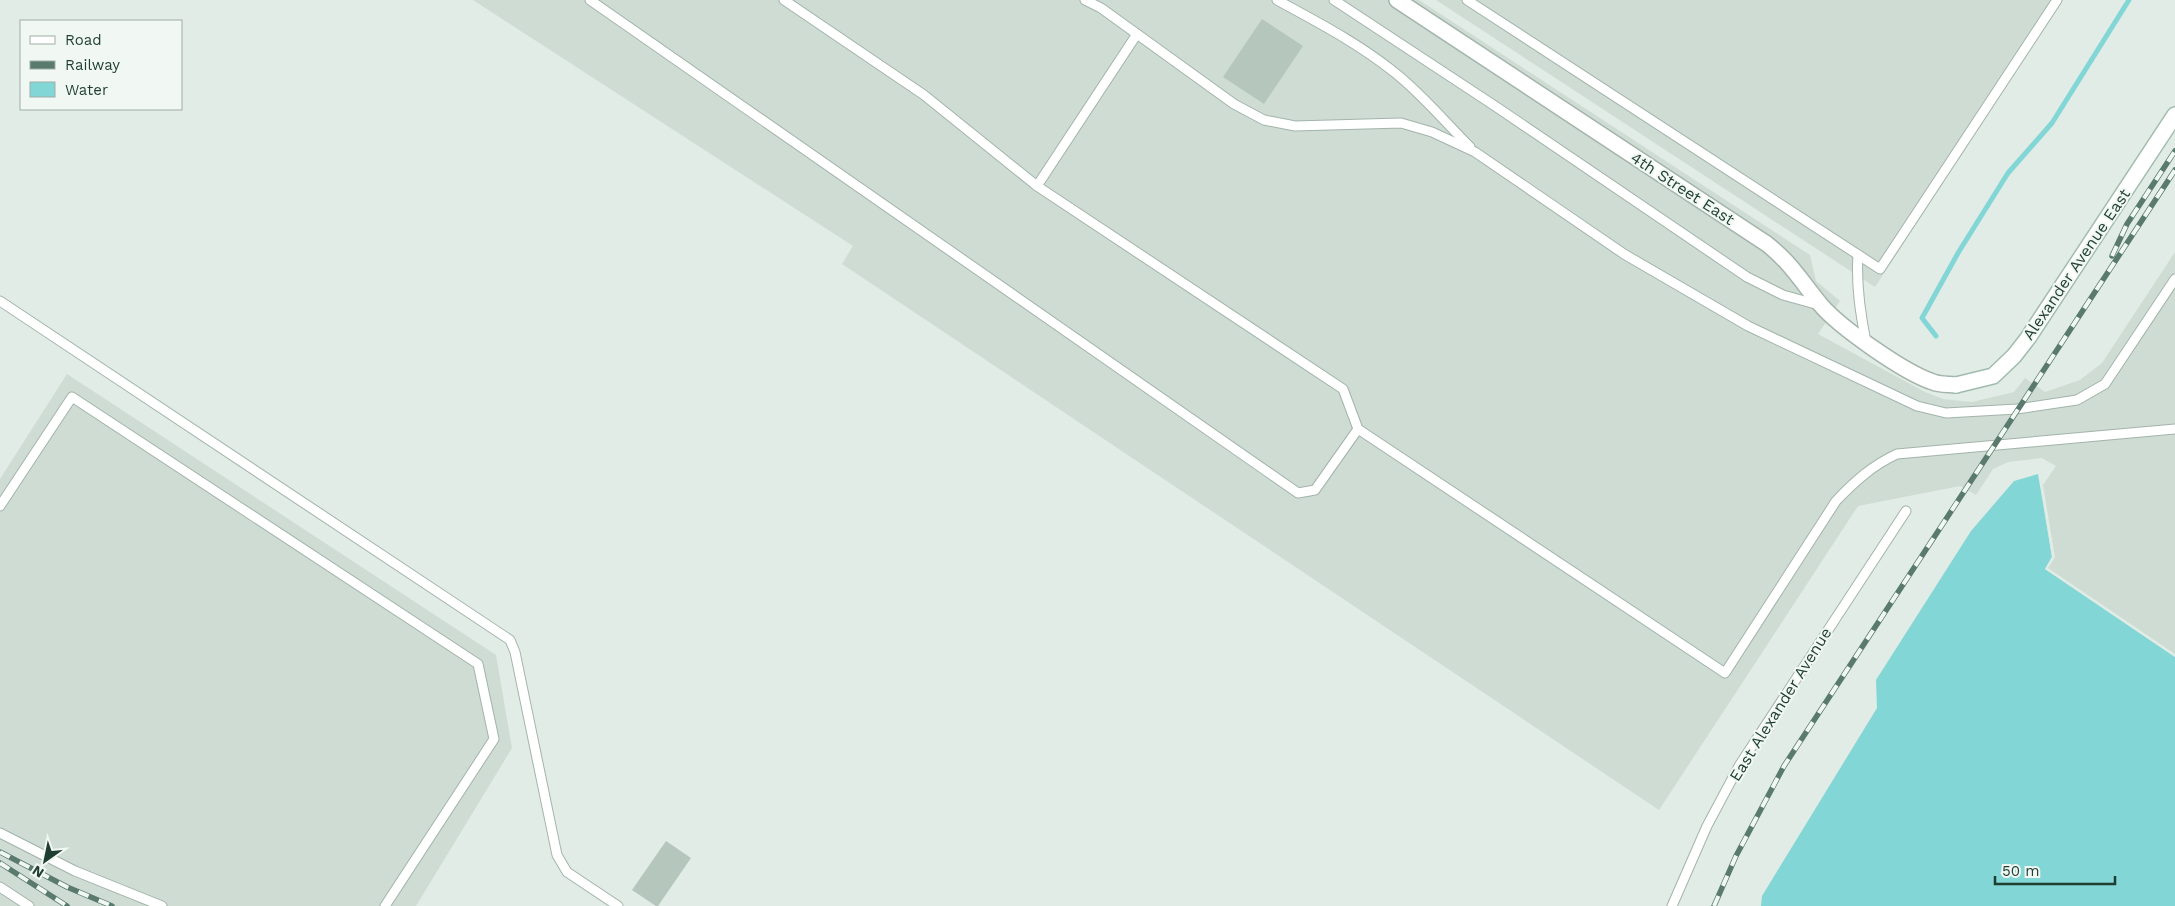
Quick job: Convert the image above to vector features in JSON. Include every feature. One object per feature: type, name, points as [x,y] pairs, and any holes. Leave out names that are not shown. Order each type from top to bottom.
[{"type":"street","name":"4th Street East","points":[[1398,0],[1767,244],[1793,267],[1821,305],[1866,342],[1917,375],[1934,383],[1956,385]]},
{"type":"street","name":"Alexander Avenue East","points":[[1956,385],[1993,376],[2014,356],[2028,338],[2175,115]]},
{"type":"lane","points":[[590,0],[1298,493],[1316,490],[1358,429]]},
{"type":"lane","points":[[784,0],[924,95],[1037,186],[1343,389],[1358,429],[1725,673],[1836,501],[1855,481],[1881,461],[1897,454],[2175,429]]},
{"type":"lane","points":[[1085,0],[1101,8],[1234,104],[1264,120],[1296,126],[1401,123],[1432,132],[1475,152],[1624,254],[1748,326],[1918,406],[1946,413],[2017,409],[2077,400],[2105,384],[2175,279]]},
{"type":"lane","points":[[1277,0],[1365,50],[1394,72],[1412,87],[1475,152]]},
{"type":"lane","points":[[1334,0],[1495,106],[1747,277],[1783,295],[1821,305]]},
{"type":"lane","points":[[1467,0],[1880,268],[2057,0]]},
{"type":"lane","points":[[1037,186],[1137,34]]},
{"type":"lane","points":[[1858,255],[1858,302],[1866,342]]},
{"type":"lane","points":[[0,301],[510,640],[515,652],[556,855],[567,872],[618,906]]},
{"type":"lane","points":[[0,506],[72,397],[478,664],[494,739],[385,906]]},
{"type":"lane","name":"East Alexander Avenue","points":[[1672,906],[1707,826],[1739,766],[1906,510]]},
{"type":"lane","points":[[0,834],[75,871],[162,906]]},
{"type":"lane","points":[[0,887],[29,906]]},
{"type":"shaded area","points":[[473,0],[1419,0],[1810,255],[1816,281],[1840,301],[1818,334],[1925,392],[1943,399],[1972,402],[2014,392],[2025,378],[2045,392],[2080,380],[2102,363],[2175,252],[2175,657],[2045,569],[2052,557],[2041,488],[2056,466],[2042,458],[2008,462],[1993,469],[1976,495],[1960,486],[1858,506],[1659,810],[842,264],[853,246]]},
{"type":"shaded area","points":[[1436,0],[2063,0],[1875,287]]},
{"type":"shaded area","points":[[67,374],[496,655],[512,748],[416,906],[0,906],[0,479]]},
{"type":"water","points":[[2038,474],[2052,557],[2045,569],[2175,657],[2175,906],[1761,906],[1762,896],[1877,708],[1876,680],[1971,531],[2014,481]]},
{"type":"pier","points":[[2043,485],[2055,557],[2048,568],[2175,654],[2175,657],[2045,569],[2052,557],[2041,488]]},
{"type":"building","points":[[1262,19],[1303,46],[1264,104],[1223,77]]},
{"type":"building","points":[[666,841],[691,858],[658,906],[656,906],[632,890]]},
{"type":"waterway","points":[[1936,336],[1922,318],[1958,253],[2008,173],[2052,123],[2129,0]]},
{"type":"railway","points":[[2112,256],[2127,224],[2175,151]]},
{"type":"railway","points":[[1714,906],[1736,856],[1784,766],[2175,170]]},
{"type":"railway","points":[[0,852],[67,887],[112,906]]},
{"type":"railway","points":[[0,863],[67,906]]}]
